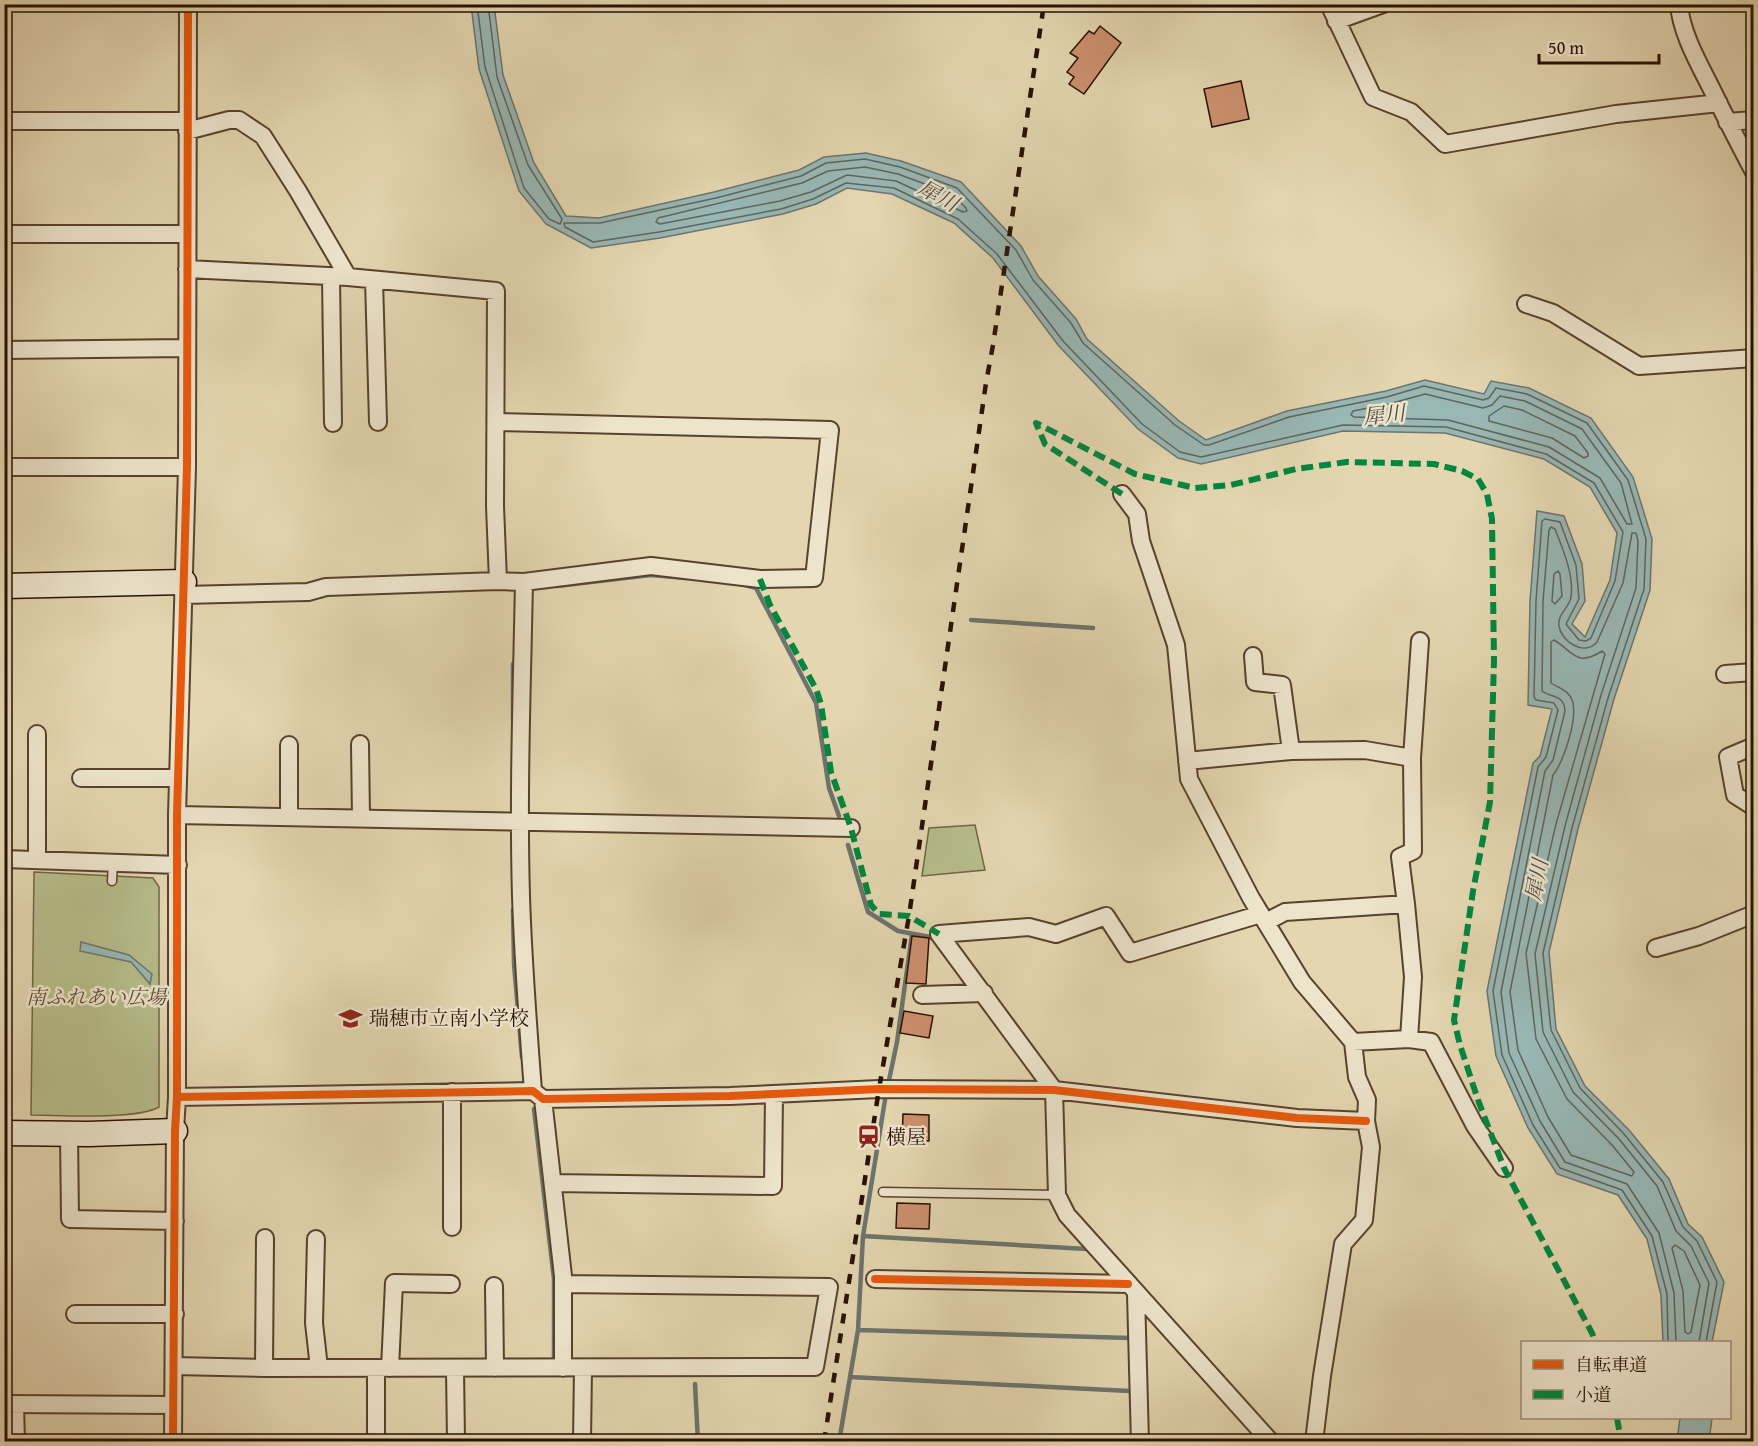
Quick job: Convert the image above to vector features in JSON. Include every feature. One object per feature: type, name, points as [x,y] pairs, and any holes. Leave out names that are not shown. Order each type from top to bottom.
[{"type":"street","points":[[173,1442],[177,815],[187,466],[188,4]]},
{"type":"street","points":[[1329,4],[1372,97],[1411,112],[1445,144],[1616,114],[1719,103]]},
{"type":"street","points":[[1336,21],[1383,4]]},
{"type":"street","points":[[1679,4],[1680,15],[1694,54],[1727,123],[1754,172]]},
{"type":"street","points":[[4,121],[187,126],[239,120],[263,136],[348,277]]},
{"type":"street","points":[[1727,123],[1754,120]]},
{"type":"street","points":[[4,234],[187,234]]},
{"type":"street","points":[[187,268],[348,277],[496,291],[495,506],[498,581]]},
{"type":"street","points":[[331,277],[333,423]]},
{"type":"street","points":[[374,280],[378,422]]},
{"type":"street","points":[[1526,304],[1553,313],[1639,366],[1754,358]]},
{"type":"street","points":[[4,350],[186,348]]},
{"type":"street","points":[[4,586],[308,592],[326,587],[524,582],[651,566],[760,579],[814,578],[830,430],[497,422]]},
{"type":"street","points":[[4,466],[187,466]]},
{"type":"street","points":[[1122,494],[1137,514],[1141,541],[1176,645],[1189,779],[1263,918],[1302,982],[1353,1042],[1358,1077],[1367,1100],[1366,1121],[1371,1146],[1364,1220],[1343,1244],[1314,1442]]},
{"type":"street","points":[[524,582],[520,822],[525,990],[538,1095],[553,1183],[563,1284],[563,1368]]},
{"type":"street","points":[[1409,1039],[1413,977],[1400,857],[1413,851],[1412,758],[1420,641]]},
{"type":"street","points":[[1253,656],[1255,682],[1281,685],[1290,751]]},
{"type":"street","points":[[1725,674],[1754,672]]},
{"type":"street","points":[[37,734],[38,860]]},
{"type":"street","points":[[360,744],[361,818]]},
{"type":"street","points":[[289,745],[289,817]]},
{"type":"street","points":[[1754,746],[1728,757],[1736,795],[1754,807]]},
{"type":"street","points":[[1187,761],[1290,751],[1365,750],[1412,758]]},
{"type":"street","points":[[81,778],[178,778]]},
{"type":"street","points":[[177,815],[851,828]]},
{"type":"street","points":[[4,859],[178,865]]},
{"type":"street","points":[[1271,1442],[1066,1215],[1057,1195],[1054,1090],[939,934],[1029,927],[1056,934],[1106,916],[1130,953],[1285,912],[1406,904]]},
{"type":"street","points":[[1656,948],[1699,936],[1754,914]]},
{"type":"street","points":[[922,995],[984,993]]},
{"type":"street","points":[[1353,1042],[1409,1039],[1431,1042],[1476,1126],[1504,1168]]},
{"type":"street","points":[[177,1097],[452,1092],[538,1095],[774,1094],[879,1089],[1054,1090],[1297,1118],[1366,1121]]},
{"type":"street","points":[[452,1092],[452,1227]]},
{"type":"street","points":[[553,1183],[773,1186],[774,1094]]},
{"type":"street","points":[[4,1133],[175,1131]]},
{"type":"street","points":[[69,1134],[69,1219],[175,1221]]},
{"type":"street","points":[[264,1368],[266,1238]]},
{"type":"street","points":[[316,1239],[314,1323],[319,1368]]},
{"type":"street","points":[[875,1279],[1132,1289]]},
{"type":"street","points":[[376,1442],[394,1283],[451,1284]]},
{"type":"street","points":[[174,1366],[264,1368],[815,1367],[829,1287],[563,1284]]},
{"type":"street","points":[[494,1286],[495,1368]]},
{"type":"street","points":[[1132,1289],[1140,1442]]},
{"type":"street","points":[[75,1314],[175,1314]]},
{"type":"street","points":[[455,1368],[456,1442]]},
{"type":"street","points":[[582,1442],[583,1368]]},
{"type":"street","points":[[15,1442],[10,1405],[173,1405]]},
{"type":"lane","points":[[112,881],[113,862]]},
{"type":"lane","points":[[883,1192],[1057,1195]]},
{"type":"green space","points":[[975,825],[985,870],[922,876],[929,828]]},
{"type":"green space","name":"南ふれあい広場","points":[[34,872],[153,878],[159,887],[159,1107],[134,1114],[31,1115]]},
{"type":"water","name":"犀川","points":[[471,5],[494,5],[503,75],[534,163],[566,216],[599,218],[799,170],[824,157],[866,153],[901,161],[961,182],[1021,246],[1038,276],[1076,319],[1087,339],[1179,421],[1206,440],[1287,411],[1386,391],[1425,380],[1484,394],[1491,381],[1529,388],[1591,418],[1633,477],[1652,539],[1650,590],[1614,699],[1578,829],[1549,952],[1556,1029],[1585,1086],[1629,1130],[1669,1179],[1688,1224],[1702,1237],[1724,1282],[1712,1341],[1663,1341],[1661,1295],[1647,1239],[1618,1195],[1557,1174],[1528,1128],[1496,1056],[1487,991],[1533,763],[1540,756],[1552,709],[1528,705],[1530,601],[1537,511],[1564,516],[1582,564],[1585,601],[1572,624],[1585,637],[1610,580],[1617,533],[1590,487],[1544,459],[1445,433],[1343,431],[1201,464],[1178,458],[1138,429],[1058,345],[993,258],[954,223],[892,194],[847,188],[816,204],[783,214],[660,238],[591,248],[546,224],[519,191],[479,69]]},
{"type":"water","points":[[81,942],[129,955],[152,974],[150,984],[131,962],[80,951]]},
{"type":"water","points":[[1680,1419],[1712,1419],[1709,1441],[1677,1441]]},
{"type":"building","points":[[1100,26],[1121,43],[1084,94],[1069,84],[1074,77],[1067,72],[1078,58],[1070,53],[1089,31],[1094,34]]},
{"type":"building","points":[[1241,81],[1249,119],[1212,127],[1204,89]]},
{"type":"building","points":[[912,936],[929,938],[926,984],[906,983]]},
{"type":"building","points":[[904,1011],[933,1016],[929,1038],[900,1033]]},
{"type":"building","points":[[903,1114],[929,1115],[929,1141],[902,1140]]},
{"type":"building","points":[[897,1203],[930,1204],[929,1229],[896,1228]]},
{"type":"waterway","points":[[557,586],[651,575],[686,578]]},
{"type":"waterway","points":[[745,585],[756,588],[816,703],[829,788],[839,816]]},
{"type":"waterway","points":[[971,620],[1093,628]]},
{"type":"waterway","points":[[513,664],[513,719]]},
{"type":"waterway","points":[[848,845],[868,912],[898,931],[936,940]]},
{"type":"waterway","points":[[513,910],[514,964],[522,1057]]},
{"type":"waterway","points":[[888,1085],[897,1042],[912,934]]},
{"type":"waterway","points":[[839,1442],[858,1330],[863,1236],[885,1100]]},
{"type":"waterway","points":[[534,1109],[554,1279],[554,1362]]},
{"type":"waterway","points":[[863,1236],[1087,1249]]},
{"type":"waterway","points":[[858,1330],[1130,1338]]},
{"type":"waterway","points":[[850,1377],[1129,1391]]},
{"type":"waterway","points":[[695,1384],[698,1442]]},
{"type":"railway","points":[[824,1442],[879,1089],[909,916],[986,383],[1044,4]]},
{"type":"marked path","points":[[681,4],[701,4]]},
{"type":"marked path","points":[[1122,494],[1045,444],[1036,423],[1135,474],[1195,488],[1231,485],[1296,469],[1347,462],[1434,464],[1462,471],[1478,479],[1487,494],[1492,519],[1494,660],[1490,802],[1473,891],[1454,1020],[1478,1100],[1504,1168],[1595,1341]]},
{"type":"marked path","points":[[760,579],[770,605],[816,689],[821,704],[831,772],[851,828],[871,905],[879,914],[909,916],[939,934]]},
{"type":"marked path","points":[[1617,1419],[1620,1435],[1618,1442]]},
{"type":"cycle path","points":[[173,1442],[177,815],[187,467],[188,4]]},
{"type":"cycle path","points":[[177,1097],[533,1091],[543,1099],[730,1096],[879,1089],[1054,1090],[1297,1118],[1366,1121]]},
{"type":"cycle path","points":[[875,1279],[1128,1284]]},
{"type":"place","name":"瑞穂市立南小学校","points":[[351,1018]]},
{"type":"place","name":"横屋","points":[[868,1137]]}]
